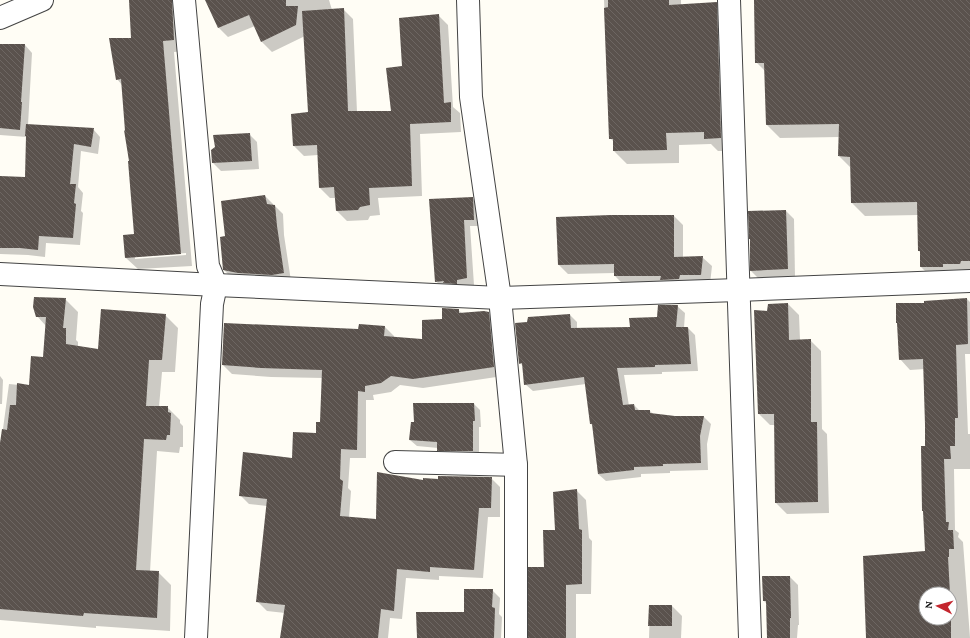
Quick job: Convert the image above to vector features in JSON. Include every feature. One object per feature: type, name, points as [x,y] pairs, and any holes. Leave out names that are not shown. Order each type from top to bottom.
[{"type":"street","points":[[0,18],[42,0]]},
{"type":"street","points":[[184,0],[208,266],[216,285],[212,304],[196,638]]},
{"type":"street","points":[[468,0],[471,97],[500,298],[516,465],[516,638]]},
{"type":"street","points":[[729,0],[750,638]]},
{"type":"street","points":[[0,274],[500,298],[970,281]]},
{"type":"street","points":[[394,462],[516,465]]},
{"type":"building","points":[[129,0],[172,0],[174,40],[163,41],[181,254],[125,258],[123,235],[134,234],[129,161],[124,130],[125,131],[121,79],[116,80],[109,38],[131,38]]},
{"type":"building","points":[[205,0],[286,0],[286,6],[298,6],[296,25],[261,42],[249,15],[218,28]]},
{"type":"building","points":[[608,0],[669,0],[669,5],[717,2],[721,138],[704,139],[704,132],[666,133],[667,150],[613,151],[613,139],[609,139],[604,8],[608,7]]},
{"type":"building","points":[[754,0],[970,0],[970,261],[961,261],[960,264],[943,264],[943,267],[920,267],[920,251],[918,251],[917,202],[851,203],[850,157],[838,156],[839,124],[766,125],[764,63],[755,63]]},
{"type":"building","points":[[344,8],[348,111],[391,111],[386,68],[402,66],[399,18],[439,14],[444,103],[451,102],[451,122],[410,124],[412,186],[369,188],[370,205],[360,207],[358,210],[336,211],[334,187],[319,188],[317,145],[293,146],[291,114],[308,112],[302,11]]},
{"type":"building","points":[[0,44],[25,44],[20,130],[0,128]]},
{"type":"building","points":[[26,124],[94,128],[91,147],[74,144],[70,184],[76,184],[73,238],[39,236],[38,250],[0,248],[0,176],[25,177]]},
{"type":"building","points":[[250,133],[252,161],[212,163],[211,150],[215,147],[213,135]]},
{"type":"building","points":[[265,195],[267,204],[275,205],[284,273],[272,275],[238,273],[223,270],[220,237],[225,236],[221,201]]},
{"type":"building","points":[[473,197],[474,220],[464,220],[467,278],[457,280],[457,284],[443,283],[444,281],[435,282],[429,199]]},
{"type":"building","points":[[786,210],[788,269],[750,271],[748,211]]},
{"type":"building","points":[[674,215],[674,257],[703,256],[701,275],[680,275],[679,279],[660,280],[661,276],[614,276],[614,264],[558,265],[556,217]]},
{"type":"building","points":[[34,297],[66,298],[63,328],[66,328],[66,344],[98,349],[101,309],[166,314],[162,360],[149,360],[146,406],[168,406],[168,412],[171,413],[170,435],[167,435],[166,440],[144,439],[136,570],[159,571],[157,618],[84,613],[83,616],[0,609],[0,443],[2,429],[7,430],[10,405],[16,405],[17,383],[29,385],[31,356],[43,357],[46,317],[36,317],[33,307]]},
{"type":"building","points":[[967,298],[968,344],[956,345],[958,418],[955,418],[955,446],[950,446],[951,459],[944,459],[946,522],[949,522],[948,530],[953,530],[954,549],[949,549],[948,557],[950,586],[918,586],[918,626],[951,626],[951,638],[866,638],[863,556],[925,551],[922,511],[921,446],[925,446],[923,359],[899,360],[896,323],[896,303],[924,303],[924,301]]},
{"type":"building","points":[[788,303],[789,340],[811,339],[811,422],[817,422],[818,502],[775,503],[774,414],[758,414],[754,310],[767,311],[768,304]]},
{"type":"building","points":[[658,305],[678,305],[676,327],[688,327],[691,364],[617,368],[623,405],[634,404],[635,410],[650,410],[650,413],[675,416],[704,416],[700,436],[701,463],[663,464],[663,466],[634,467],[634,470],[598,474],[592,424],[590,424],[584,377],[524,385],[522,363],[519,364],[515,323],[527,322],[528,317],[570,314],[571,328],[630,327],[629,318],[657,317]]},
{"type":"building","points":[[442,308],[459,309],[459,313],[489,312],[494,367],[413,379],[391,376],[381,383],[365,386],[365,392],[358,391],[357,450],[341,449],[340,479],[343,481],[340,516],[376,519],[377,472],[423,480],[423,478],[438,479],[438,476],[492,477],[491,508],[479,508],[474,570],[430,567],[430,572],[397,569],[394,611],[381,609],[378,638],[280,638],[285,605],[256,602],[267,499],[239,496],[243,452],[292,458],[293,432],[316,433],[316,422],[320,422],[322,370],[222,365],[224,323],[358,329],[359,324],[385,326],[384,336],[422,339],[422,320],[442,319]]},
{"type":"building","points":[[413,403],[474,403],[475,421],[473,421],[473,451],[437,451],[437,442],[409,440],[411,422],[414,422]]},
{"type":"building","points":[[577,489],[579,529],[582,530],[582,584],[566,585],[566,638],[528,638],[528,567],[544,567],[543,530],[555,530],[553,492]]},
{"type":"building","points":[[762,576],[790,576],[790,638],[767,638],[766,601],[763,601]]},
{"type":"building","points":[[464,589],[493,589],[492,607],[495,608],[494,638],[417,638],[416,612],[464,612]]},
{"type":"building","points":[[649,605],[672,605],[672,626],[648,626]]}]
